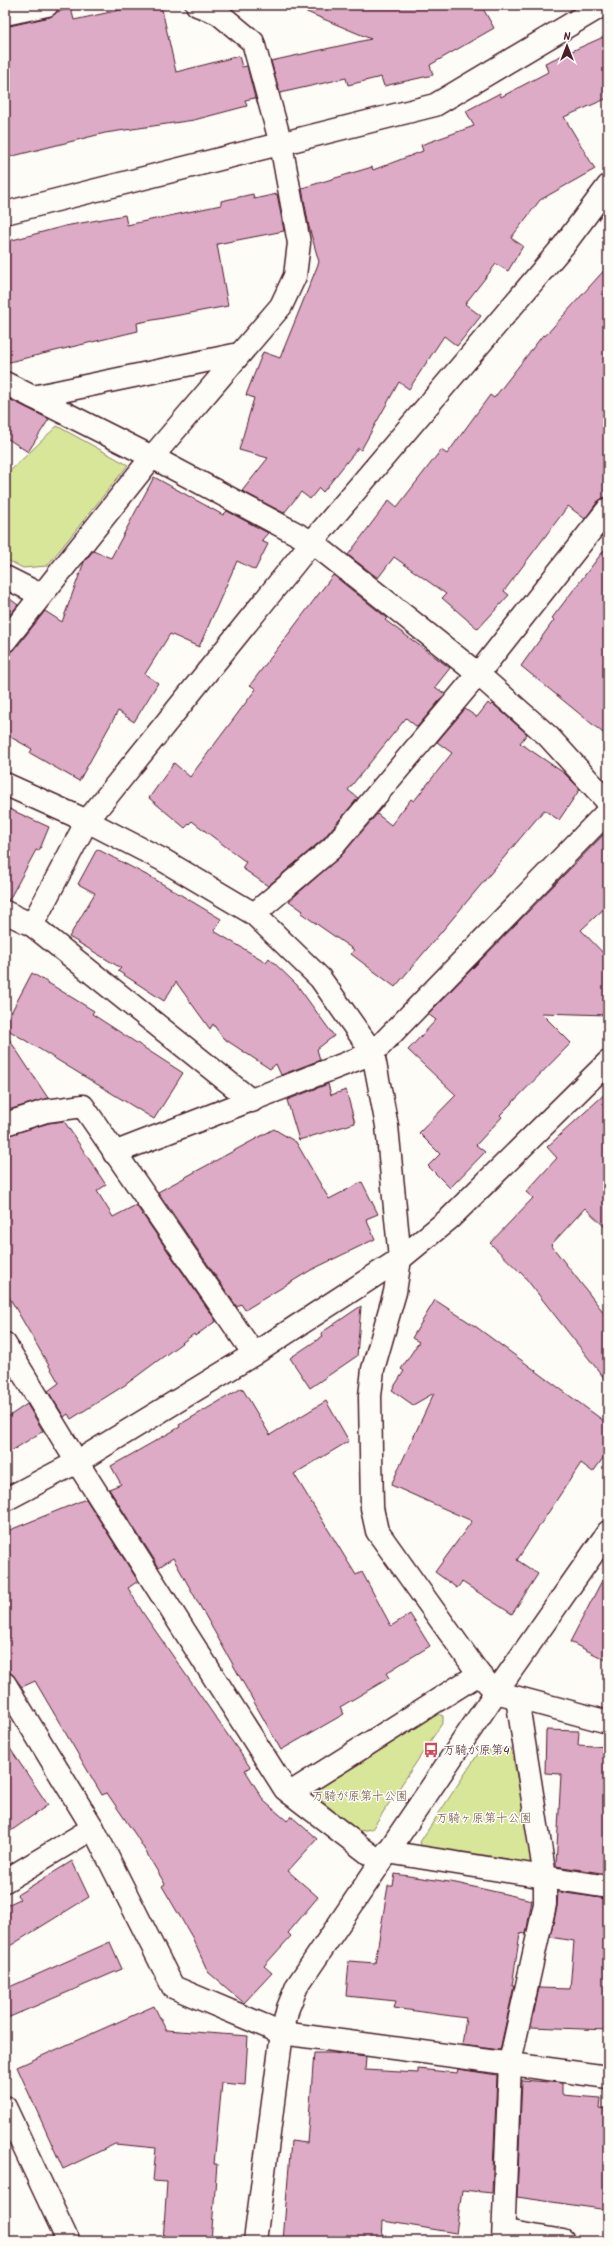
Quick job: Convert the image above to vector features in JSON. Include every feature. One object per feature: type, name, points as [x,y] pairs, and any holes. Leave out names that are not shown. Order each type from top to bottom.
[{"type":"street","points":[[5,14],[47,5]]},
{"type":"street","points":[[5,640],[152,456],[281,306],[295,276],[299,243],[281,144],[253,42],[218,13],[197,5]]},
{"type":"street","points":[[5,212],[435,105],[603,5]]},
{"type":"street","points":[[32,924],[87,821],[312,542],[564,245],[608,186]]},
{"type":"street","points":[[33,397],[239,354]]},
{"type":"street","points":[[5,383],[152,456],[312,542],[478,674],[548,736],[608,802]]},
{"type":"street","points":[[254,914],[332,848],[478,674],[608,509]]},
{"type":"street","points":[[5,577],[41,595]]},
{"type":"street","points":[[5,784],[87,821],[164,860],[254,914],[320,978],[373,1054],[387,1126],[400,1259],[395,1292],[373,1369],[370,1396],[372,1508],[377,1532],[479,1674],[496,1692],[608,1722]]},
{"type":"street","points":[[114,1153],[373,1054],[608,811]]},
{"type":"street","points":[[5,912],[32,924],[252,1101]]},
{"type":"street","points":[[5,1500],[77,1462],[254,1354],[400,1259],[450,1218],[608,1062]]},
{"type":"street","points":[[5,1124],[46,1111],[83,1106],[254,1354]]},
{"type":"street","points":[[5,1344],[77,1462],[285,1789],[384,1857],[545,1877],[608,1887]]},
{"type":"street","points":[[255,2241],[282,2033],[288,2008],[297,1986],[496,1692],[608,1532]]},
{"type":"street","points":[[290,1793],[479,1674]]},
{"type":"street","points":[[5,1684],[92,1828],[174,1987],[282,2033],[510,2062],[608,2077]]},
{"type":"street","points":[[517,1698],[545,1877],[545,1904],[510,2062],[504,2236],[563,2241]]},
{"type":"street","points":[[5,1881],[92,1828]]},
{"type":"street","points":[[5,2107],[68,2241]]},
{"type":"green space","points":[[57,426],[128,465],[47,566],[23,568],[5,559],[5,476]]},
{"type":"green space","name":"万騎が原第十公園","points":[[438,1714],[443,1716],[443,1722],[372,1829],[359,1831],[319,1799],[319,1789]]},
{"type":"green space","name":"万騎ヶ原第十公園","points":[[511,1748],[533,1855],[528,1866],[424,1851],[420,1842],[480,1751]]},
{"type":"building","points":[[143,5],[161,5],[176,72],[239,56],[242,67],[247,66],[255,98],[245,100],[247,106],[194,120],[105,133],[5,158],[5,27],[50,17],[57,12],[71,8],[74,20]]},
{"type":"building","points":[[290,5],[481,5],[494,28],[430,65],[433,75],[384,86],[381,77],[348,85],[346,78],[280,93],[271,61],[371,39]]},
{"type":"building","points":[[608,35],[608,98],[564,117],[595,169],[540,200],[511,238],[523,246],[508,271],[496,264],[465,304],[481,316],[457,346],[444,336],[409,389],[399,382],[361,450],[358,448],[323,492],[319,488],[310,499],[301,492],[284,513],[242,491],[268,458],[239,450],[254,398],[246,395],[263,352],[280,358],[319,262],[309,227],[302,188],[372,167],[373,170],[423,151],[421,145],[474,126],[466,111],[500,93],[501,97],[548,72],[545,63]]},
{"type":"building","points":[[253,194],[254,199],[277,194],[284,231],[217,244],[228,306],[137,323],[138,331],[5,363],[5,242],[65,226],[125,215],[127,225],[221,205],[221,201]]},
{"type":"building","points":[[608,266],[608,497],[598,501],[585,519],[568,506],[504,591],[509,595],[478,629],[442,598],[446,594],[394,557],[378,578],[348,555],[389,500],[397,507],[441,450],[447,454],[490,395],[494,398],[543,335],[545,336]]},
{"type":"building","points":[[5,397],[49,419],[28,452],[5,437]]},
{"type":"building","points":[[154,477],[223,515],[227,511],[268,533],[261,541],[268,544],[255,570],[237,561],[199,647],[170,634],[145,674],[158,683],[134,722],[118,711],[79,781],[30,753],[32,749],[5,734],[5,653],[15,649],[45,611],[62,622],[84,562],[93,551],[111,558]]},
{"type":"building","points":[[608,545],[608,737],[521,666],[554,620],[552,618]]},
{"type":"building","points":[[333,575],[387,618],[385,620],[450,668],[435,687],[445,694],[417,727],[406,718],[348,790],[358,798],[323,839],[268,886],[242,868],[246,862],[192,821],[185,828],[149,798],[174,763],[190,777],[256,689],[250,685]]},
{"type":"building","points":[[5,595],[18,605],[5,621]]},
{"type":"building","points":[[488,703],[491,706],[493,704],[527,734],[520,743],[564,773],[580,789],[559,820],[544,810],[395,987],[351,954],[354,950],[301,913],[303,911],[289,901],[340,857],[377,814],[391,825],[411,799],[414,801],[452,753],[437,742],[465,709],[477,717]]},
{"type":"building","points":[[5,807],[49,827],[39,851],[36,850],[9,900],[5,900]]},
{"type":"building","points":[[608,830],[608,905],[581,930],[608,958],[608,1015],[541,1013],[571,1043],[500,1115],[502,1117],[476,1145],[485,1152],[450,1188],[428,1166],[440,1154],[419,1133],[456,1095],[408,1050],[436,1020],[428,1014]]},
{"type":"building","points":[[97,849],[156,880],[221,919],[214,931],[266,962],[269,958],[297,985],[334,1036],[317,1049],[320,1060],[281,1075],[276,1064],[270,1069],[223,1038],[213,1024],[210,1029],[176,982],[164,1001],[118,971],[121,968],[69,937],[95,893],[78,884]]},
{"type":"building","points":[[32,973],[94,1011],[92,1014],[183,1073],[154,1119],[5,1028],[5,1024]]},
{"type":"building","points":[[5,1033],[48,1098],[5,1111]]},
{"type":"building","points":[[328,1084],[331,1095],[346,1090],[355,1123],[299,1140],[287,1100]]},
{"type":"building","points":[[608,1091],[608,1230],[585,1208],[551,1245],[608,1318],[608,1383],[524,1276],[490,1243],[533,1198],[526,1192],[557,1158],[547,1147]]},
{"type":"building","points":[[64,1121],[106,1185],[97,1191],[113,1217],[136,1205],[216,1321],[195,1336],[194,1334],[125,1385],[71,1419],[68,1414],[64,1417],[48,1391],[59,1383],[5,1290],[5,1136],[49,1123]]},
{"type":"building","points":[[274,1129],[296,1142],[329,1199],[362,1182],[378,1214],[366,1219],[375,1239],[311,1270],[245,1310],[241,1304],[237,1307],[158,1192]]},
{"type":"building","points":[[435,1300],[475,1326],[608,1424],[608,1451],[593,1472],[581,1463],[517,1560],[538,1574],[512,1614],[462,1582],[457,1588],[435,1572],[472,1521],[391,1485],[434,1393],[413,1405],[392,1390],[404,1371],[401,1369],[419,1342],[412,1338]]},
{"type":"building","points":[[361,1306],[357,1356],[310,1388],[290,1358],[323,1336],[321,1333]]},
{"type":"building","points":[[242,1388],[270,1435],[326,1401],[349,1441],[294,1474],[356,1575],[362,1572],[391,1626],[410,1614],[430,1646],[386,1673],[389,1678],[340,1707],[344,1714],[281,1750],[173,1558],[159,1567],[109,1489],[121,1484],[111,1466],[180,1427],[179,1425]]},
{"type":"building","points":[[27,1404],[43,1431],[5,1455],[5,1419]]},
{"type":"building","points":[[86,1499],[138,1581],[128,1588],[143,1613],[250,1767],[245,1770],[264,1801],[287,1821],[291,1816],[317,1839],[288,1871],[318,1897],[288,1933],[291,1936],[264,1966],[272,1973],[244,2003],[208,1972],[192,1937],[162,1886],[165,1884],[137,1837],[107,1793],[102,1795],[35,1681],[22,1687],[11,1673],[5,1672],[5,1532]]},
{"type":"building","points":[[608,1569],[608,1661],[570,1642]]},
{"type":"building","points":[[546,1730],[579,1731],[578,1745],[608,1747],[608,1874],[556,1866],[561,1774],[545,1773]]},
{"type":"building","points":[[5,1741],[48,1805],[5,1835]]},
{"type":"building","points":[[72,1861],[89,1897],[5,1949],[5,1906],[20,1899],[17,1895]]},
{"type":"building","points":[[395,1874],[456,1883],[532,1900],[526,1934],[520,1933],[512,1986],[514,1986],[500,2050],[462,2045],[466,2018],[394,2008],[396,2001],[346,1996],[349,1961],[375,1963],[388,1886],[393,1886]]},
{"type":"building","points":[[558,1892],[608,1899],[608,2030],[531,2027],[539,1988],[570,1989],[574,1941],[550,1937],[557,1907]]},
{"type":"building","points":[[110,1942],[122,1969],[5,2019],[5,1989]]},
{"type":"building","points":[[154,2006],[166,2030],[248,2036],[245,2085],[222,2083],[214,2164],[217,2164],[211,2241],[163,2241],[167,2182],[153,2181],[156,2148],[115,2144],[63,2169],[17,2067]]},
{"type":"building","points":[[314,2053],[333,2053],[366,2057],[365,2070],[418,2073],[418,2069],[457,2073],[458,2069],[497,2075],[492,2193],[462,2190],[456,2233],[383,2221],[382,2241],[283,2241],[291,2141],[307,2143]]},
{"type":"building","points":[[522,2080],[562,2083],[562,2095],[601,2098],[600,2109],[608,2110],[608,2210],[517,2197]]},
{"type":"place","name":"万騎が原第4","points":[[431,1750]]}]
